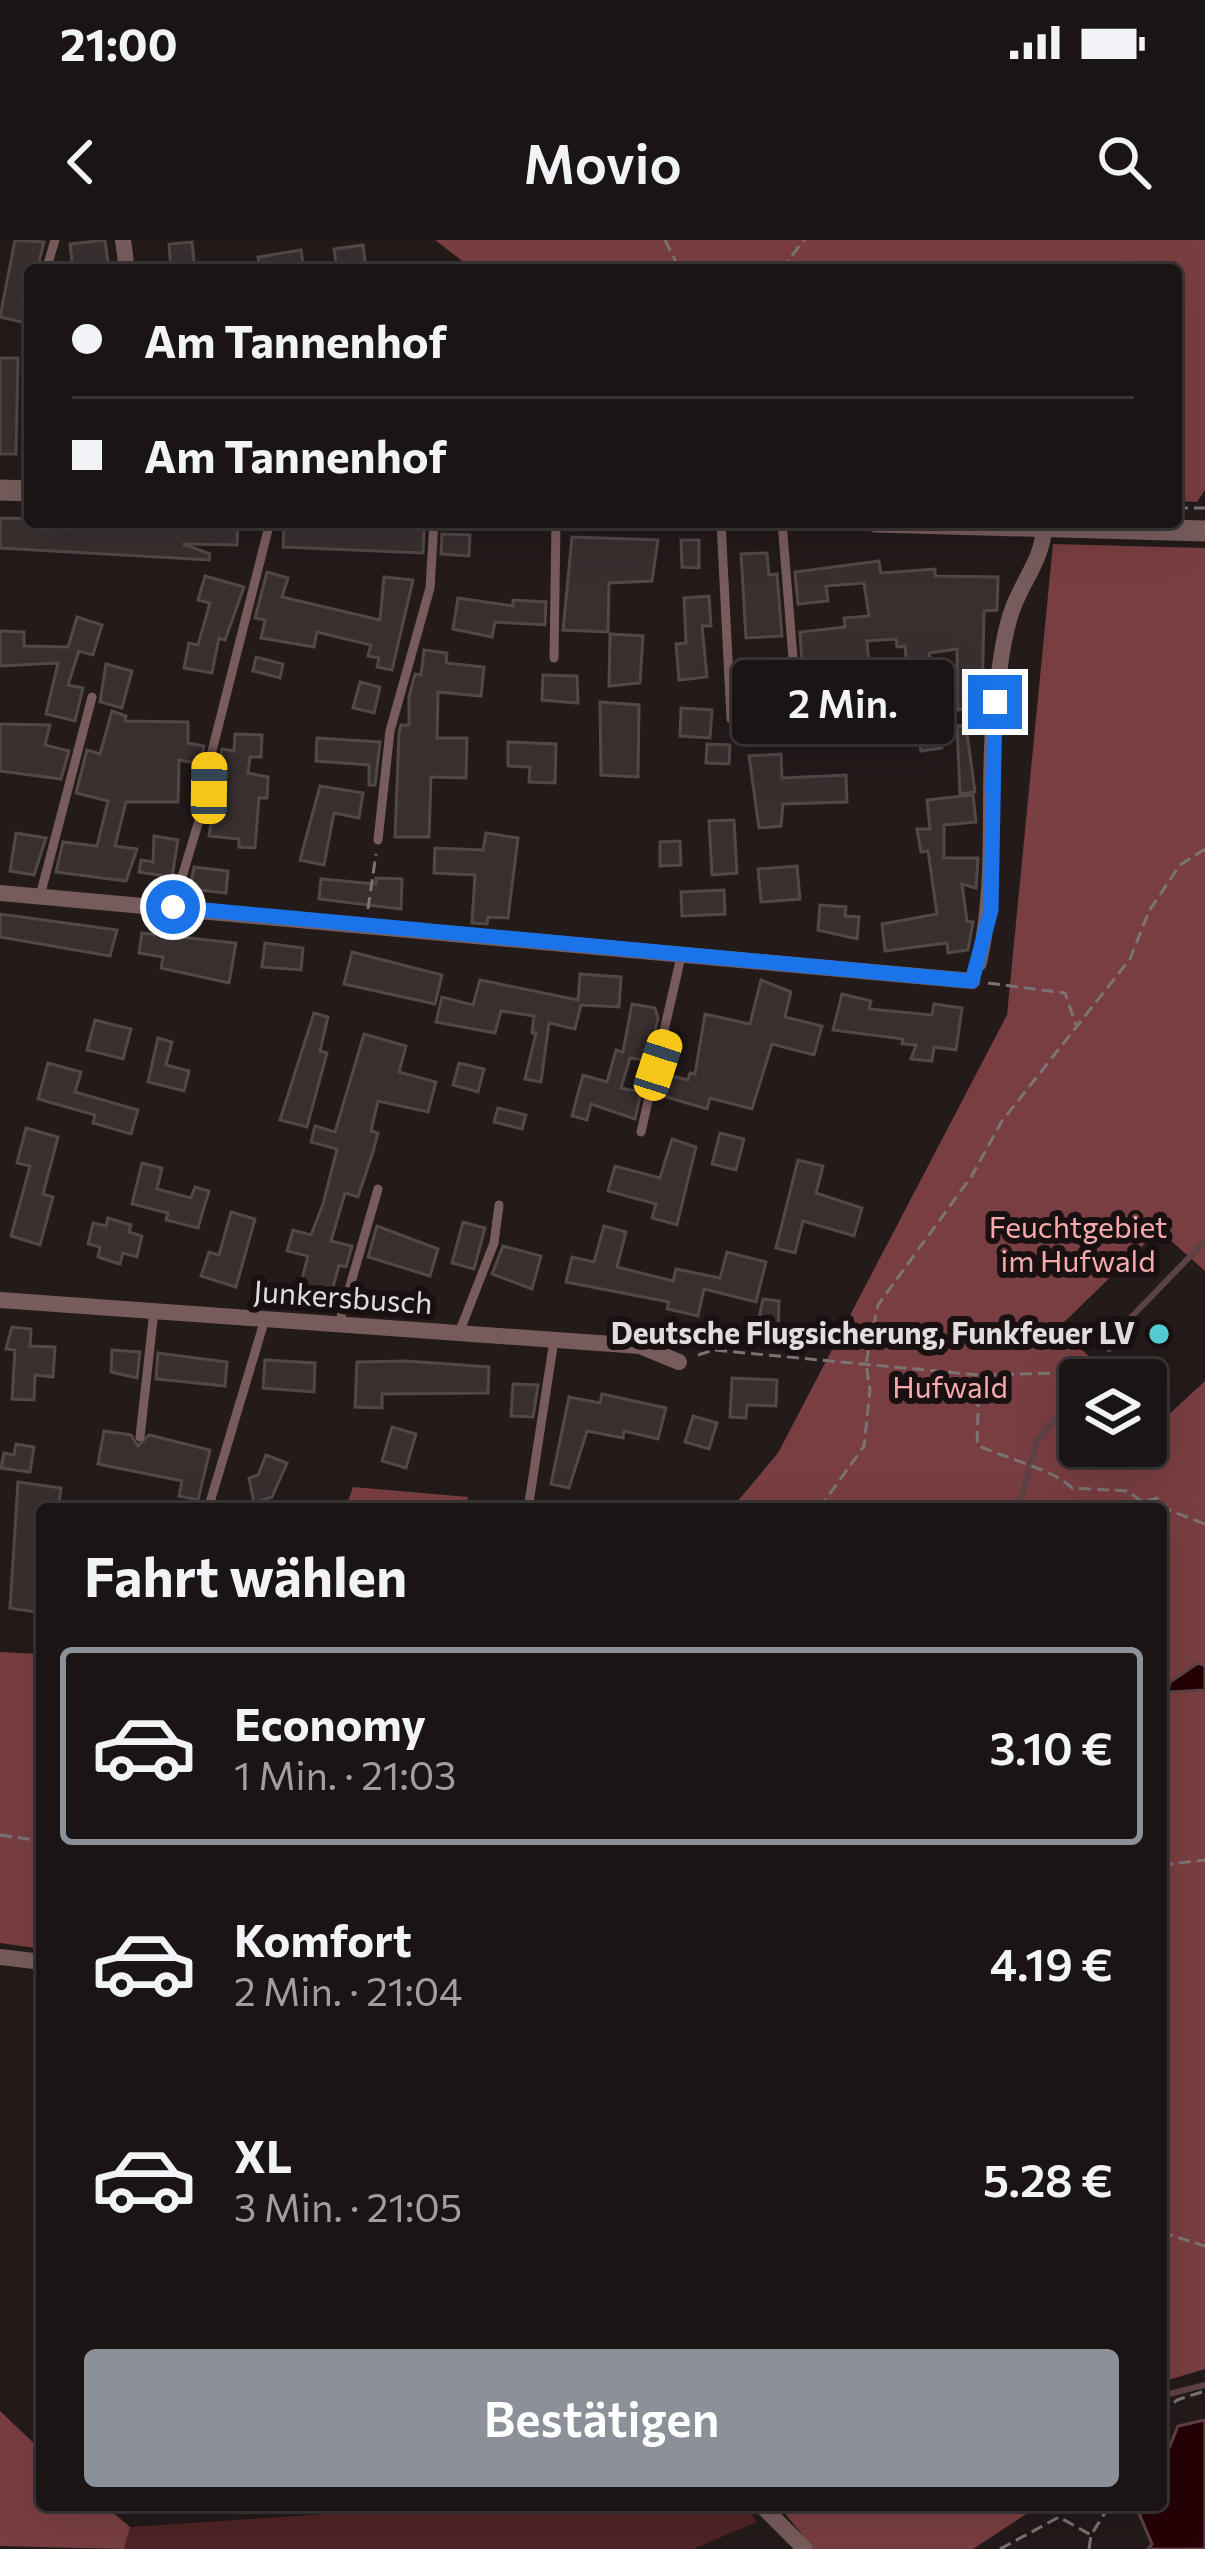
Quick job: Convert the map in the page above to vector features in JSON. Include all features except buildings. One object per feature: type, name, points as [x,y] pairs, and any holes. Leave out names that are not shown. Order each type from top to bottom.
[{"type":"street","points":[[1020,528],[1205,531]]},
{"type":"street","points":[[0,892],[366,928],[976,972],[991,910],[995,702],[1013,608],[1042,550],[1044,529]]},
{"type":"street","name":"Junkersbusch","points":[[0,1300],[640,1346],[679,1361]]},
{"type":"street","points":[[0,1957],[36,1961]]},
{"type":"street","points":[[766,2511],[805,2549]]},
{"type":"lane","points":[[173,907],[209,788],[210,759],[268,528]]},
{"type":"lane","points":[[378,840],[390,730],[430,588],[434,528]]},
{"type":"lane","points":[[554,658],[556,528]]},
{"type":"lane","points":[[721,528],[731,719]]},
{"type":"lane","points":[[782,528],[796,694]]},
{"type":"lane","points":[[40,896],[92,697]]},
{"type":"lane","points":[[641,1132],[666,1040],[682,952]]},
{"type":"lane","points":[[339,1324],[378,1190]]},
{"type":"lane","points":[[459,1333],[494,1243],[499,1205]]},
{"type":"lane","name":"Junkersbusch","points":[[0,1300],[0,1310]]},
{"type":"lane","points":[[140,1437],[154,1311]]},
{"type":"lane","points":[[210,1503],[266,1319]]},
{"type":"lane","points":[[530,1503],[554,1340]]},
{"type":"path","points":[[786,264],[805,240]]},
{"type":"path","points":[[366,928],[378,840]]},
{"type":"path","points":[[823,1503],[864,1446],[870,1390],[866,1363],[878,1305],[960,1194],[1002,1121],[1130,959],[1149,911],[1180,865],[1205,850]]},
{"type":"path","points":[[976,972],[1065,993],[1077,1026]]},
{"type":"path","points":[[679,1361],[714,1350],[979,1375],[1059,1373]]},
{"type":"path","points":[[979,1375],[977,1445],[1033,1471],[1059,1475],[1072,1488],[1127,1491],[1142,1502],[1157,1498],[1161,1503]]},
{"type":"path","points":[[1167,1509],[1205,1524]]},
{"type":"path","points":[[0,1835],[36,1840]]},
{"type":"path","points":[[1167,1863],[1205,1860]]},
{"type":"path","points":[[1167,2234],[1205,2246]]},
{"type":"path","points":[[1167,2410],[1178,2400],[1205,2391]]},
{"type":"path","points":[[1089,2549],[1091,2535],[1106,2511]]},
{"type":"path","points":[[1000,2549],[1059,2517],[1091,2535]]},
{"type":"shaded area","points":[[1198,1663],[1205,1666],[1205,1690],[1168,1692],[1170,1682]]},
{"type":"shaded area","points":[[1205,2420],[1205,2549],[1148,2549],[1152,2544],[1138,2511],[1167,2511],[1167,2453],[1178,2426]]},
{"type":"shaded area","points":[[374,2511],[749,2511],[757,2522],[693,2549],[124,2549],[130,2527]]},
{"type":"green space","points":[[435,240],[1205,240],[1205,490],[1197,502],[1182,501],[1182,264],[466,264]]},
{"type":"green space","name":"Hufwald","points":[[1053,544],[1205,548],[1205,1271],[1159,1230],[1058,1328],[1092,1359],[1059,1359],[1059,1467],[1167,1467],[1167,1416],[1205,1381],[1205,1666],[1198,1663],[1170,1682],[1168,1691],[1205,1690],[1205,2369],[1167,2380],[1167,1503],[736,1503],[778,1453],[1007,1015]]},
{"type":"green space","points":[[353,1487],[468,1497],[467,1503],[347,1503]]},
{"type":"green space","points":[[0,1652],[36,1654],[36,1948],[0,1943]]},
{"type":"green space","points":[[0,2411],[36,2445],[36,2511],[111,2511],[130,2527],[124,2549],[0,2546]]},
{"type":"green space","points":[[783,2511],[1031,2511],[973,2549],[814,2549]]},
{"type":"waterway","points":[[1109,1349],[1116,1333],[1205,1241]]},
{"type":"waterway","points":[[1020,1503],[1037,1441],[1059,1415]]},
{"type":"waterway","points":[[1167,2394],[1205,2385]]},
{"type":"place","name":"Deutsche Flugsicherung, Funkfeuer LV","points":[[1159,1334]]},
{"type":"route","points":[[173,907],[972,981],[991,910],[995,702]]},
{"type":"park label","name":"Feuchtgebiet im Hufwald","points":[[1078,1245]]}]
